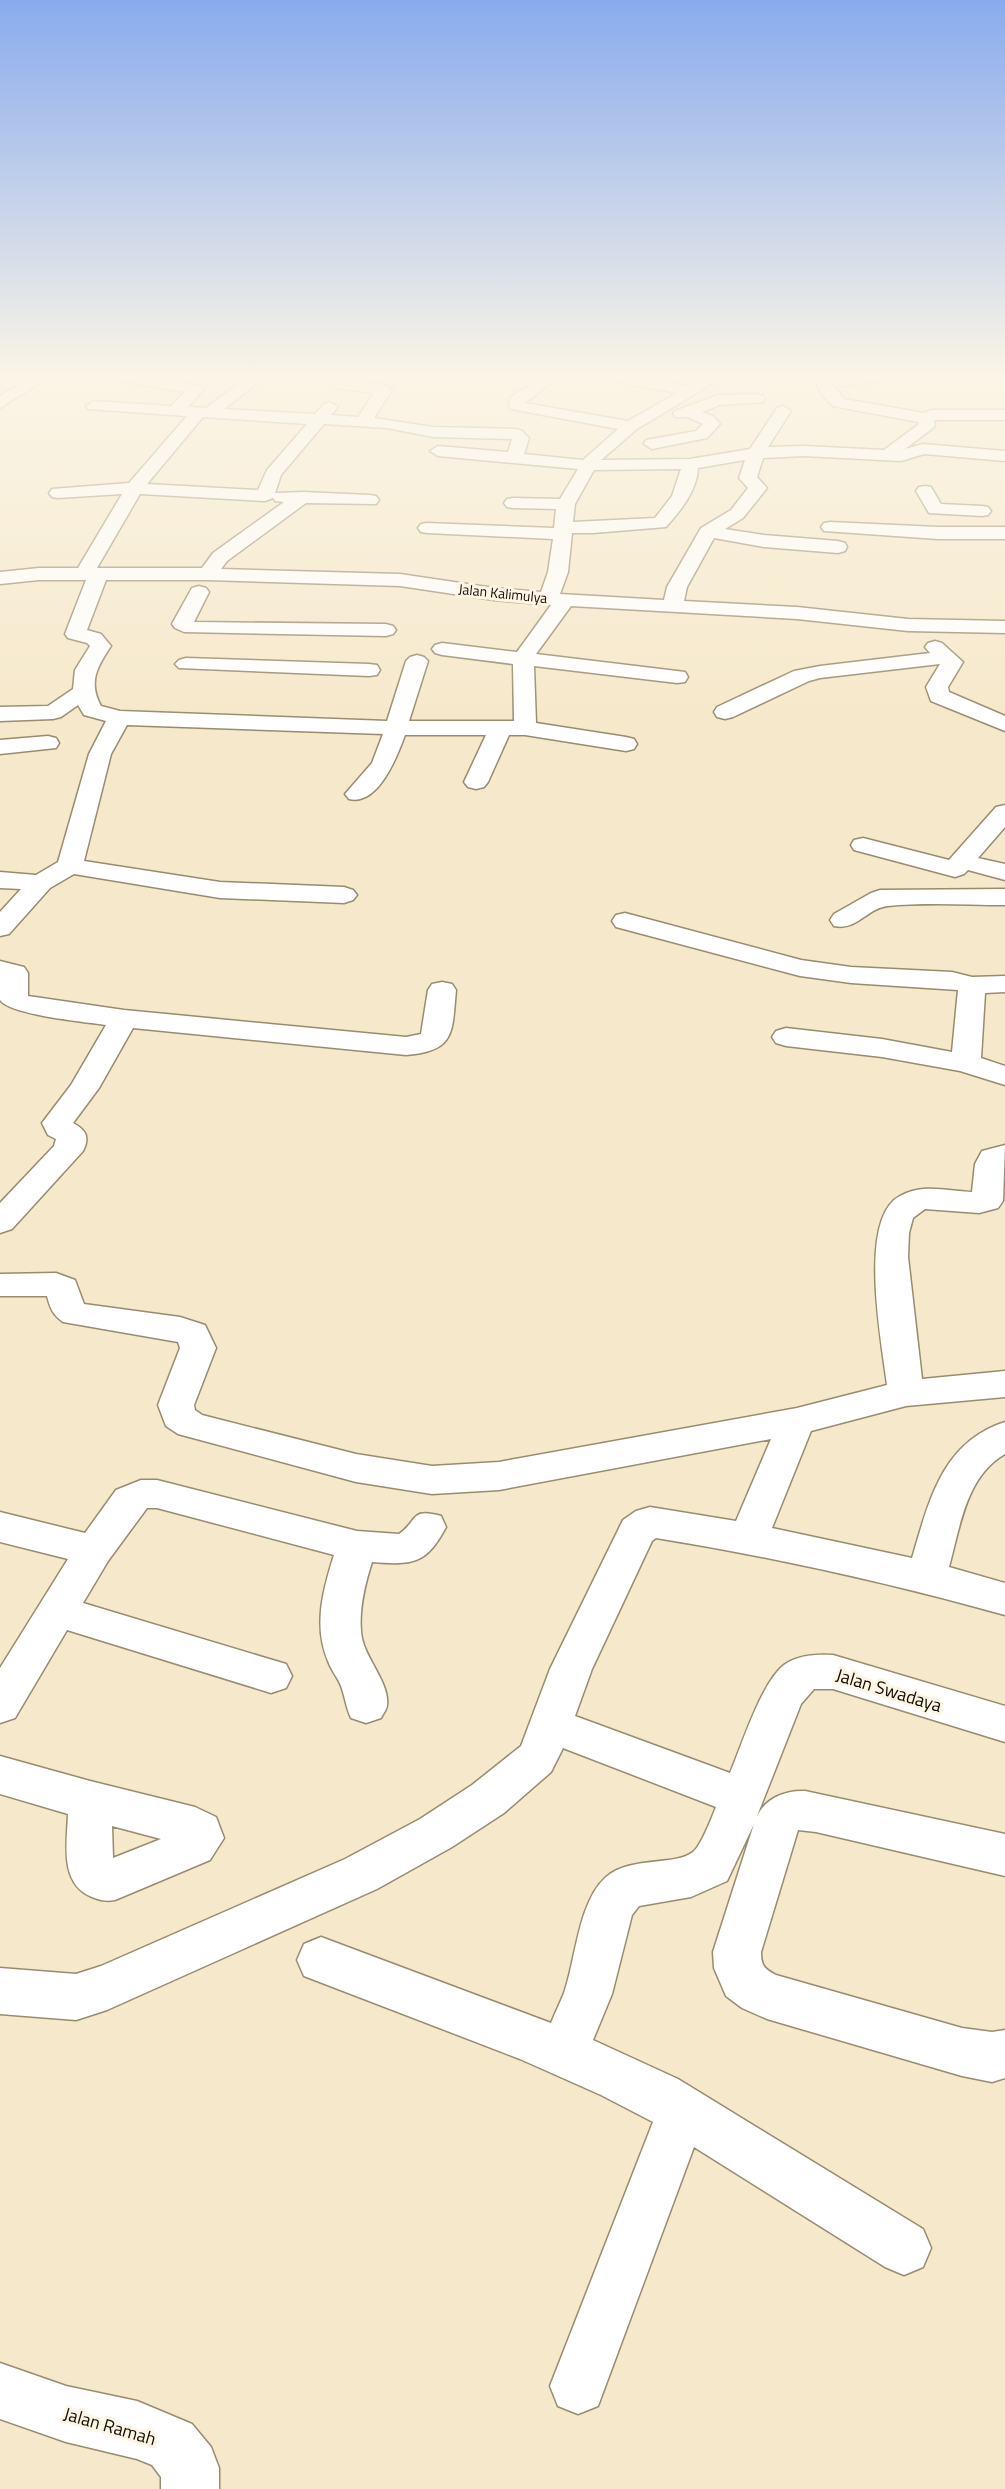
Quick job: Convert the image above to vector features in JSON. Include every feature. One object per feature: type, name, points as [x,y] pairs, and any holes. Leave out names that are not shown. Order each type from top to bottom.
[{"type":"street","points":[[57,493],[70,492]]},
{"type":"street","points":[[132,492],[91,575],[75,634],[94,638],[101,646],[84,670],[82,693],[92,710],[119,718],[396,728],[525,728],[626,744]]},
{"type":"street","points":[[202,492],[370,500]]},
{"type":"street","points":[[265,496],[266,492]]},
{"type":"street","points":[[525,728],[523,658],[557,599],[566,504],[573,492]]},
{"type":"street","points":[[427,528],[563,530],[660,523],[683,492]]},
{"type":"street","points":[[673,605],[676,587],[708,532],[737,514],[755,492]]},
{"type":"street","points":[[926,492],[936,509],[997,510]]},
{"type":"street","points":[[303,498],[220,557],[203,583],[182,624],[191,628],[277,630],[361,622],[386,630]]},
{"type":"street","points":[[513,503],[566,504]]},
{"type":"street","points":[[830,526],[938,533],[1005,533]]},
{"type":"street","points":[[708,532],[764,541],[838,547]]},
{"type":"street","name":"Jalan Kalimulya","points":[[0,578],[91,575],[203,583],[295,576],[400,580],[557,599],[797,613],[908,626],[990,621]]},
{"type":"street","points":[[246,686],[252,681],[274,675],[272,668],[277,630],[295,576]]},
{"type":"street","points":[[908,626],[952,662],[937,687],[939,696],[1005,724]]},
{"type":"street","points":[[442,649],[677,677]]},
{"type":"street","points":[[725,712],[802,676],[947,657]]},
{"type":"street","points":[[357,794],[383,765],[417,661]]},
{"type":"street","points":[[186,663],[369,670]]},
{"type":"street","points":[[0,714],[52,712],[82,693]]},
{"type":"street","points":[[70,866],[100,754],[119,718]]},
{"type":"street","points":[[476,782],[500,729]]},
{"type":"street","points":[[0,747],[48,743]]},
{"type":"street","points":[[863,845],[955,869],[1000,823]]},
{"type":"street","points":[[962,861],[1005,872]]},
{"type":"street","points":[[0,928],[41,883],[70,866],[220,890],[344,895]]},
{"type":"street","points":[[0,880],[41,883]]},
{"type":"street","points":[[843,921],[880,898],[1003,903]]},
{"type":"street","points":[[625,921],[800,968],[851,975],[952,980],[972,985],[1005,984]]},
{"type":"street","points":[[0,969],[14,973],[13,999],[21,1003],[124,1019],[417,1046],[433,1039],[438,1026],[442,990]]},
{"type":"street","points":[[966,1063],[972,985]]},
{"type":"street","points":[[0,1222],[67,1151],[72,1142],[71,1134],[59,1128],[57,1123],[84,1088],[124,1019]]},
{"type":"street","points":[[786,1037],[882,1048],[966,1063],[1005,1076]]},
{"type":"street","points":[[906,1393],[892,1248],[892,1234],[900,1211],[906,1205],[930,1197],[975,1202],[987,1201],[993,1158],[1005,1155]]},
{"type":"street","points":[[0,1285],[56,1284],[63,1288],[67,1308],[75,1314],[180,1329],[193,1334],[198,1348],[176,1405],[179,1417],[190,1425],[356,1468],[432,1480],[499,1476],[797,1421],[906,1393],[1005,1384]]},
{"type":"street","points":[[748,1538],[797,1421]]},
{"type":"street","points":[[926,1577],[964,1467],[975,1455],[1005,1436]]},
{"type":"street","points":[[1,1703],[94,1550],[130,1500],[141,1494],[157,1494],[357,1546],[402,1549],[416,1543],[428,1527]]},
{"type":"street","points":[[0,1991],[61,1997],[90,1994],[152,1969],[361,1874],[436,1833],[489,1799],[536,1759],[543,1746],[571,1669],[637,1531],[650,1522],[748,1538],[926,1577],[1005,1599]]},
{"type":"street","points":[[0,1527],[94,1550]]},
{"type":"street","points":[[357,1546],[344,1588],[340,1632],[348,1660],[362,1685],[366,1706]]},
{"type":"street","points":[[57,1611],[271,1676]]},
{"type":"street","name":"Jalan Swadaya","points":[[563,2052],[588,1994],[611,1905],[623,1891],[637,1884],[691,1876],[711,1866],[733,1821],[783,1697],[793,1680],[803,1673],[814,1670],[832,1672],[1005,1724]]},
{"type":"street","points":[[551,1725],[742,1797]]},
{"type":"street","points":[[0,1774],[90,1801]]},
{"type":"street","points":[[1005,1855],[816,1812],[796,1810],[786,1813],[777,1822],[737,1952],[736,1966],[742,1980],[767,1996],[962,2052],[992,2057],[1005,2054]]},
{"type":"street","points":[[321,1960],[563,2052],[651,2092],[904,2248]]},
{"type":"street","points":[[578,2386],[682,2112]]},
{"type":"street","name":"Jalan Ramah","points":[[0,2391],[66,2414],[137,2430],[171,2444],[189,2468],[190,2489]]}]
